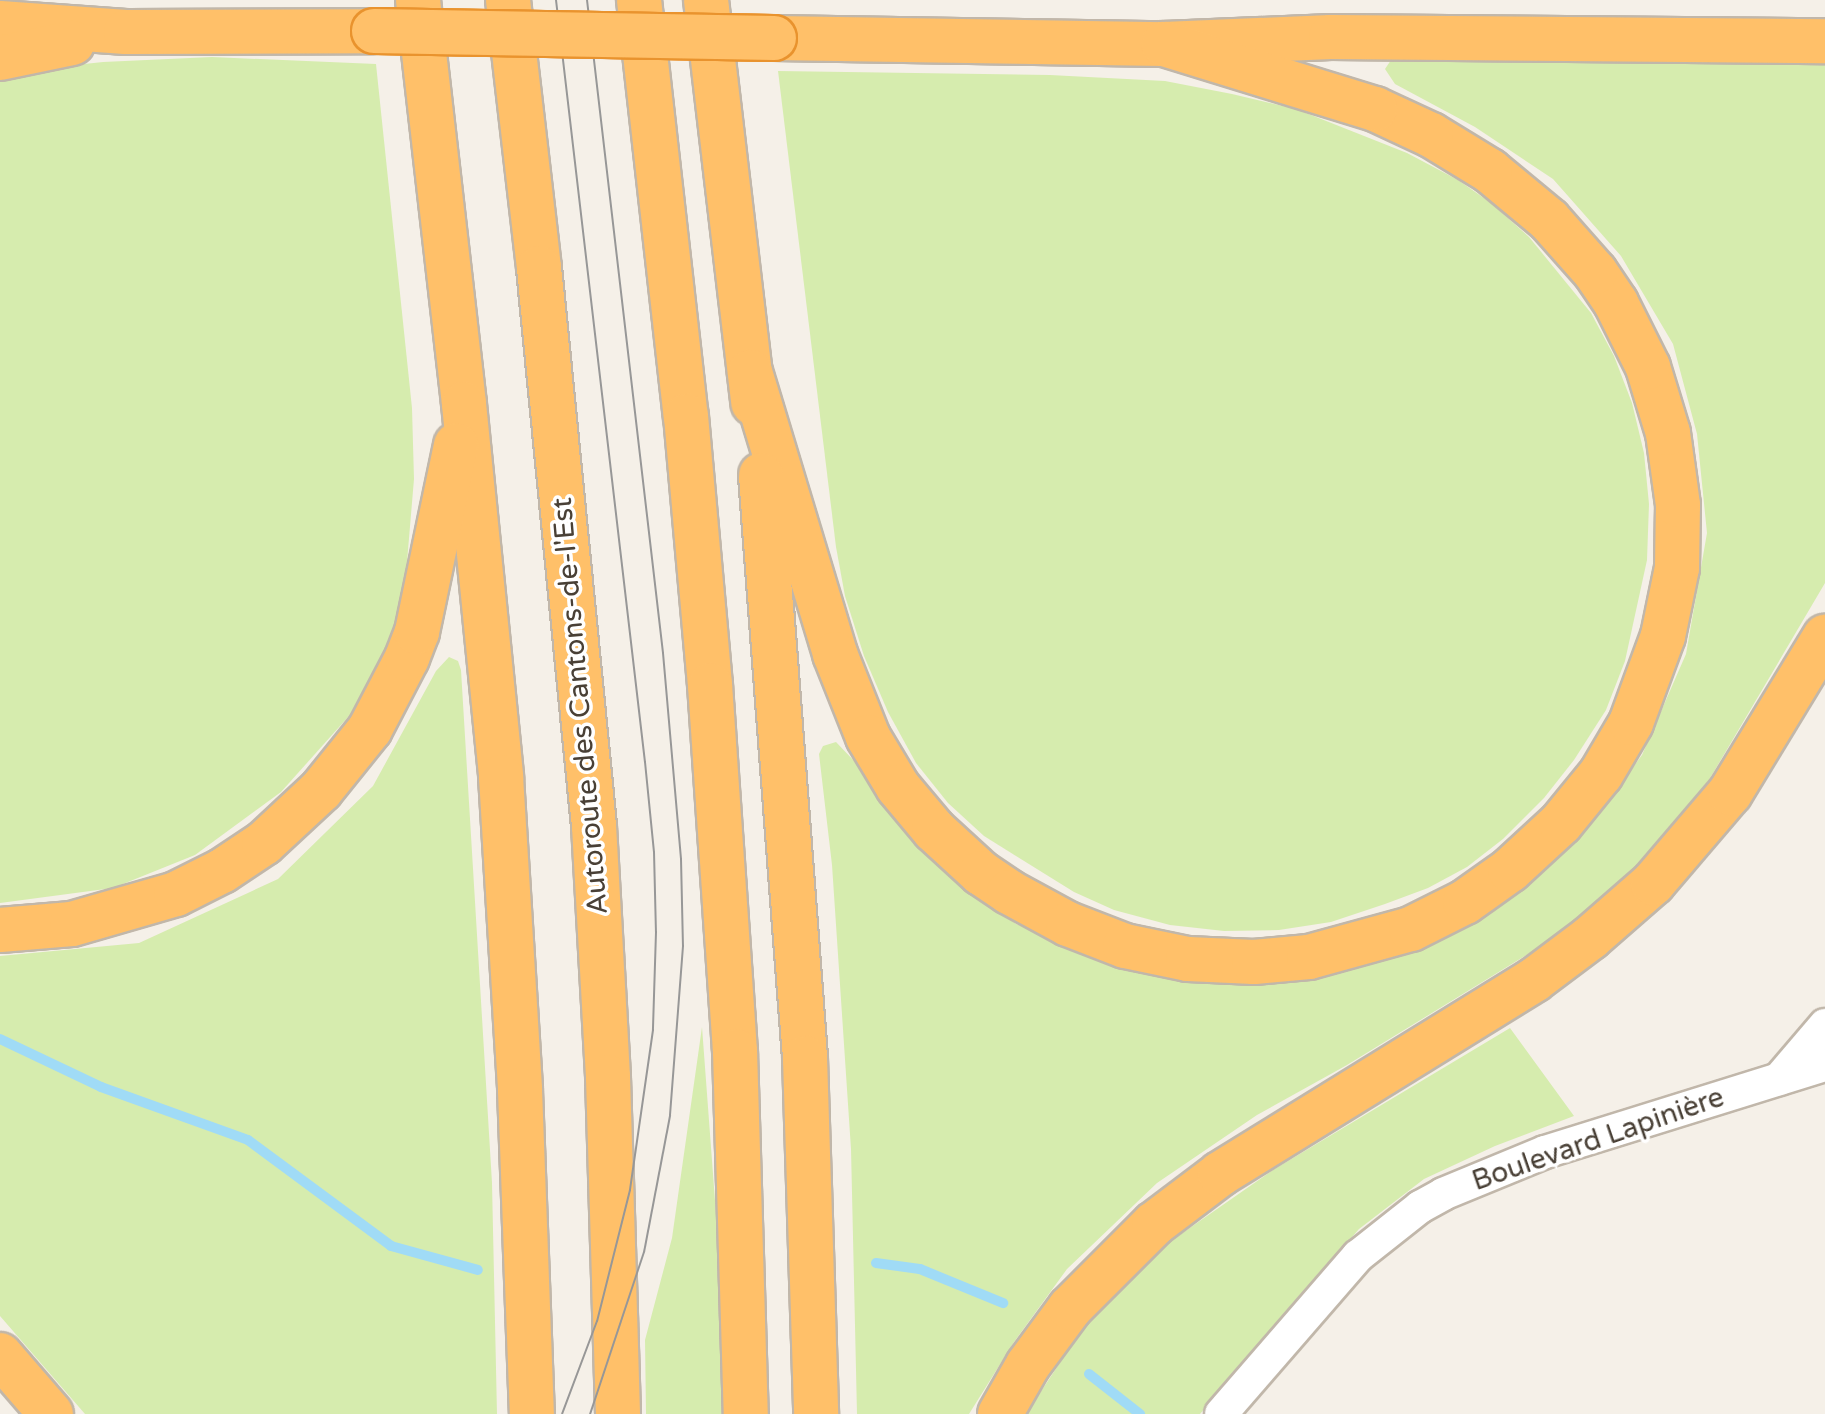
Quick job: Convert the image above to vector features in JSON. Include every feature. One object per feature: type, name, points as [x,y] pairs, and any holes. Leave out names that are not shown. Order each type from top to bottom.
[{"type":"highway","points":[[418,0],[464,404],[501,777],[532,1414]]},
{"type":"highway","name":"Autoroute des Cantons-de-l'Est","points":[[508,0],[539,268],[594,826],[608,1077],[618,1414]]},
{"type":"highway","points":[[639,0],[686,416],[710,685],[735,1051],[746,1414]]},
{"type":"highway","points":[[706,0],[750,372],[774,623],[805,1058],[816,1414]]},
{"type":"highway","points":[[0,23],[126,32],[374,31],[1164,44],[1331,37],[1825,41]]},
{"type":"highway","points":[[0,58],[126,32]]},
{"type":"highway","points":[[750,372],[835,654],[868,737],[898,787],[934,830],[981,873],[1009,892],[1068,924],[1125,946],[1188,959],[1254,962],[1309,957],[1411,929],[1465,902],[1510,870],[1561,823],[1601,774],[1631,723],[1663,636],[1677,568],[1678,505],[1668,433],[1648,367],[1616,303],[1595,272],[1549,220],[1481,165],[1375,109],[1164,44]]},
{"type":"highway","points":[[0,930],[98,918],[199,883],[264,843],[302,810],[338,771],[384,704],[417,632],[464,404]]},
{"type":"highway","points":[[1000,1414],[1028,1365],[1070,1308],[1113,1261],[1154,1224],[1220,1174],[1534,980],[1590,938],[1653,883],[1730,793],[1825,637]]},
{"type":"highway","points":[[0,1355],[51,1414]]},
{"type":"street","points":[[1779,1079],[1825,1025]]},
{"type":"street","name":"Boulevard Lapinière","points":[[1221,1414],[1337,1278],[1379,1237],[1420,1207],[1509,1165],[1825,1065]]},
{"type":"green space","points":[[212,57],[376,64],[412,408],[414,479],[407,562],[394,632],[357,707],[281,792],[195,855],[113,888],[0,903],[0,73],[103,62]]},
{"type":"green space","points":[[1391,60],[1825,62],[1825,583],[1706,785],[1659,845],[1600,902],[1538,948],[1347,1065],[1257,1115],[1157,1183],[1067,1269],[1014,1342],[969,1414],[857,1414],[851,1149],[832,865],[819,754],[823,746],[836,742],[857,764],[909,836],[1016,924],[1158,976],[1287,982],[1409,952],[1514,895],[1591,824],[1642,755],[1686,654],[1707,533],[1697,434],[1673,344],[1621,256],[1553,179],[1475,127],[1395,84],[1385,69]]},
{"type":"green space","points":[[778,71],[1050,75],[1165,81],[1232,94],[1296,109],[1407,153],[1458,180],[1491,203],[1529,237],[1591,313],[1614,356],[1632,403],[1644,453],[1649,504],[1647,560],[1625,661],[1606,710],[1574,760],[1544,798],[1503,839],[1467,867],[1428,888],[1331,922],[1279,930],[1224,931],[1170,925],[1114,910],[1074,892],[984,836],[948,803],[916,763],[888,712],[864,656],[845,596],[836,547]]},
{"type":"green space","points":[[449,657],[458,661],[461,670],[492,1183],[497,1414],[85,1414],[0,1316],[0,956],[139,943],[278,879],[373,786],[436,671]]},
{"type":"green space","points":[[702,1027],[716,1214],[722,1414],[646,1414],[645,1340],[672,1238]]},
{"type":"green space","points":[[1510,1028],[1574,1116],[1495,1146],[1424,1179],[1359,1229],[1200,1414],[1026,1414],[1081,1331],[1161,1248],[1273,1170]]},
{"type":"waterway","points":[[0,1039],[101,1087],[248,1140],[391,1246],[478,1270]]},
{"type":"waterway","points":[[876,1263],[920,1269],[1003,1303]]},
{"type":"waterway","points":[[1089,1374],[1140,1414]]},
{"type":"tram line","points":[[556,0],[645,762],[654,852],[656,932],[653,1030],[630,1190],[597,1321],[562,1414]]},
{"type":"tram line","points":[[587,0],[663,653],[681,859],[683,946],[670,1116],[644,1252],[590,1414]]}]
